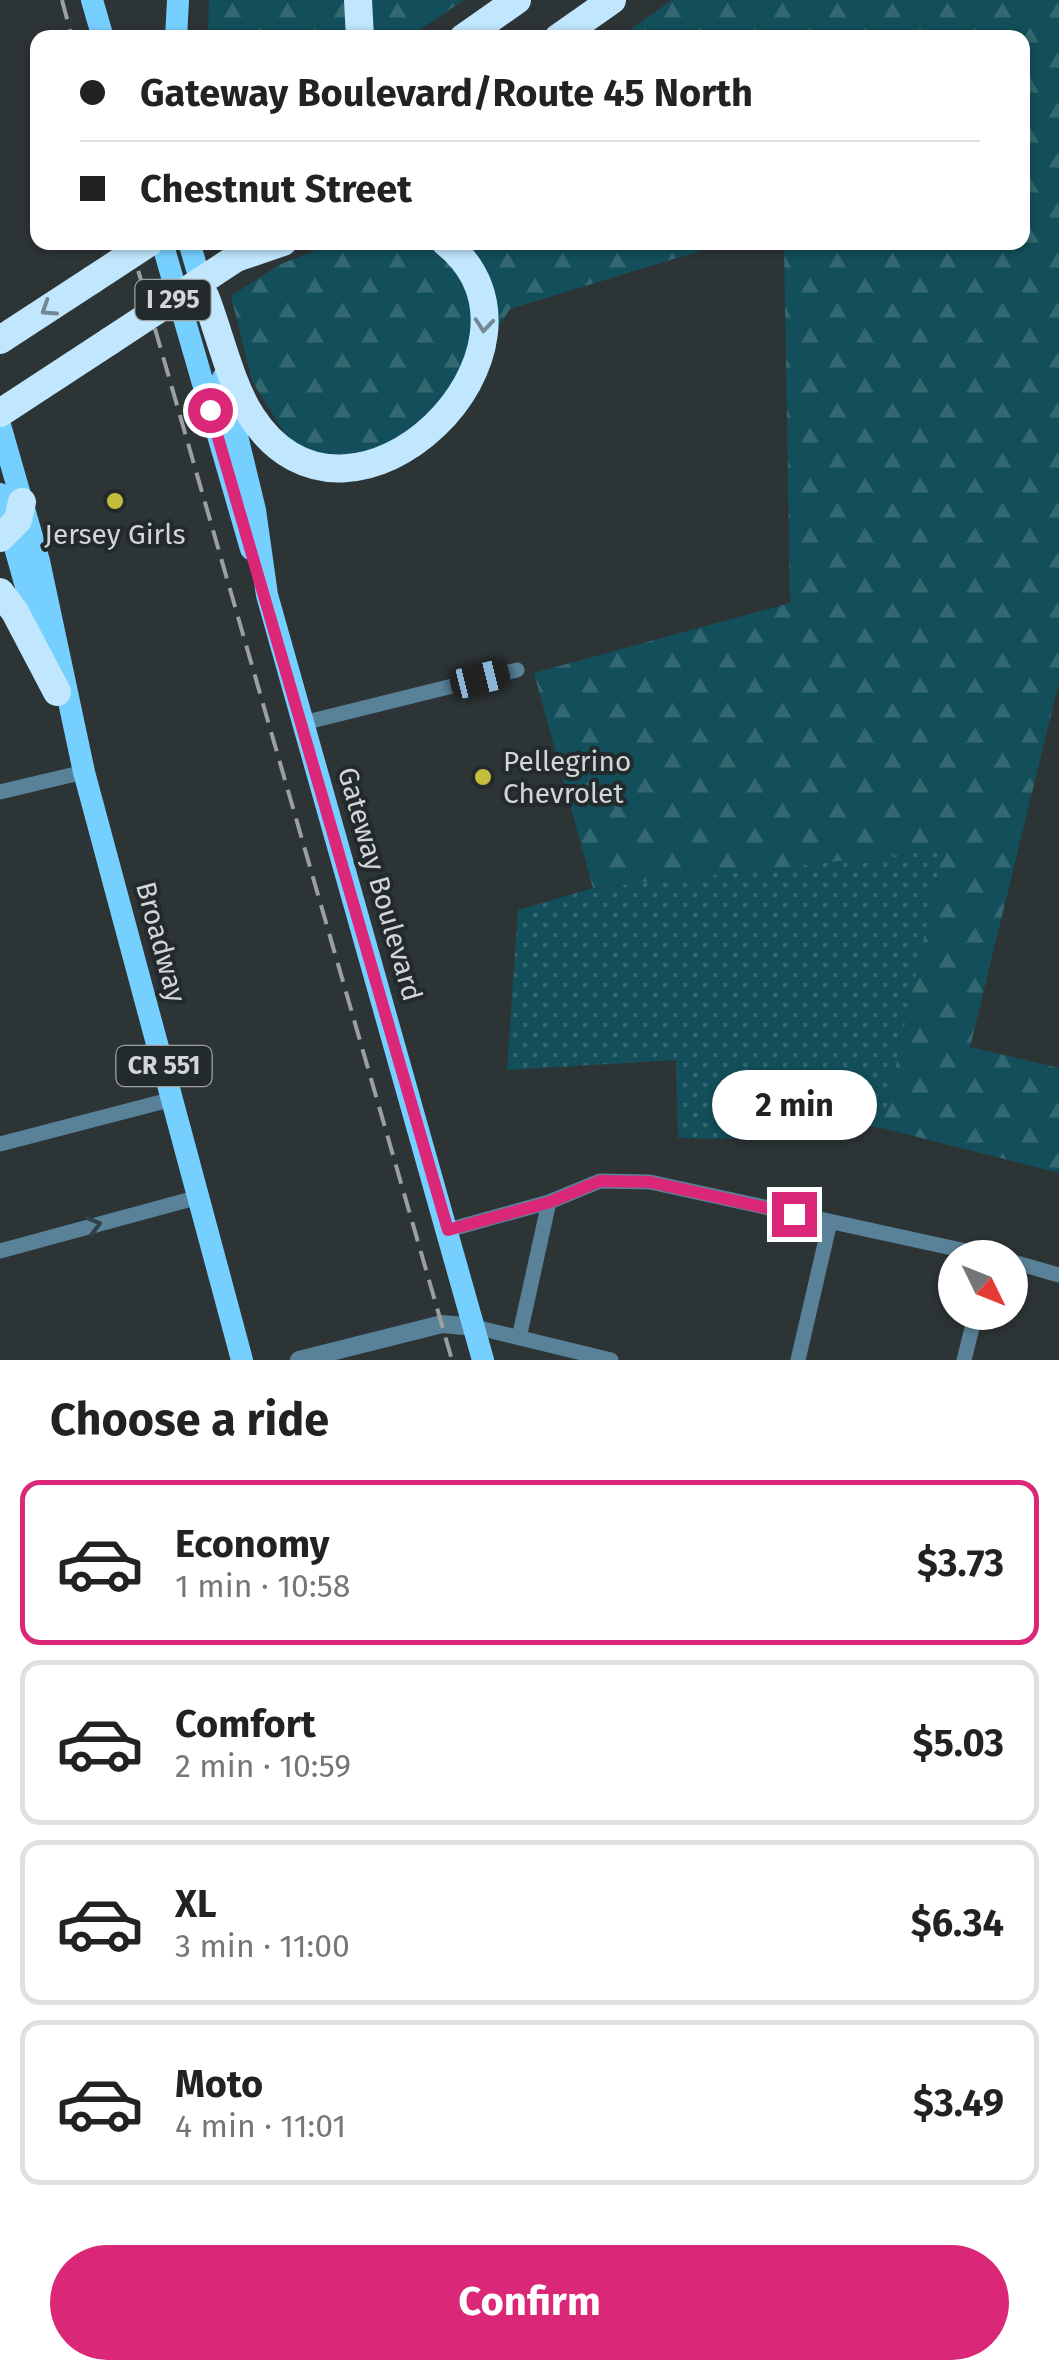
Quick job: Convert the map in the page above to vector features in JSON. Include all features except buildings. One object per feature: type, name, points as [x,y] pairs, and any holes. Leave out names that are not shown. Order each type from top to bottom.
[{"type":"highway","points":[[358,0],[360,30]]},
{"type":"highway","points":[[474,30],[517,0]]},
{"type":"highway","points":[[570,30],[607,4]]},
{"type":"highway","name":"I 295","points":[[2,339],[138,250]]},
{"type":"highway","name":"I 295","points":[[0,413],[248,250]]},
{"type":"highway","points":[[205,296],[250,415],[266,434],[313,466],[336,469],[369,465],[407,449],[441,421],[480,354],[485,299],[469,265],[453,250]]},
{"type":"highway","points":[[5,535],[11,498]]},
{"type":"highway","points":[[0,592],[15,612],[57,692]]},
{"type":"main road","points":[[92,0],[101,30]]},
{"type":"main road","points":[[176,30],[178,0]]},
{"type":"main road","points":[[164,250],[237,510],[267,595]]},
{"type":"main road","name":"Gateway Boulevard","points":[[191,250],[255,510],[267,595],[483,1360]]},
{"type":"main road","name":"Broadway","points":[[0,425],[11,498],[242,1360]]},
{"type":"main road","name":"Broadway","points":[[5,535],[84,772]]},
{"type":"street","points":[[303,722],[517,670]]},
{"type":"street","points":[[0,792],[84,772]]},
{"type":"street","points":[[0,1144],[173,1099]]},
{"type":"street","points":[[448,1230],[550,1202],[600,1181],[650,1182],[938,1245]]},
{"type":"street","points":[[0,1251],[198,1197]]},
{"type":"street","points":[[519,1338],[550,1202]]},
{"type":"street","points":[[798,1360],[830,1222]]},
{"type":"street","points":[[1028,1266],[1059,1274]]},
{"type":"street","points":[[299,1360],[442,1324],[475,1326],[611,1360]]},
{"type":"street","points":[[964,1360],[972,1330]]},
{"type":"green space","points":[[209,0],[464,0],[419,30],[208,30]]},
{"type":"green space","points":[[672,0],[1059,0],[1059,682],[970,1047],[1059,1068],[1059,1173],[882,1128],[943,850],[593,888],[534,673],[790,603],[784,250],[1030,250],[1030,30],[630,30]]},
{"type":"green space","points":[[316,250],[703,250],[510,309],[461,385],[370,462],[294,448],[252,381],[231,296],[279,265]]},
{"type":"green space","points":[[943,850],[882,1128],[793,1115],[784,1140],[678,1138],[676,1060],[507,1070],[518,910],[593,888]]},
{"type":"railway","points":[[62,0],[70,30]]},
{"type":"railway","points":[[132,250],[452,1360]]},
{"type":"place","name":"Jersey Girls","points":[[115,501]]},
{"type":"place","name":"Pellegrino Chevrolet","points":[[483,777]]},
{"type":"route","points":[[210,410],[237,510],[267,595],[448,1230],[550,1202],[600,1181],[650,1182],[794,1214]]}]
